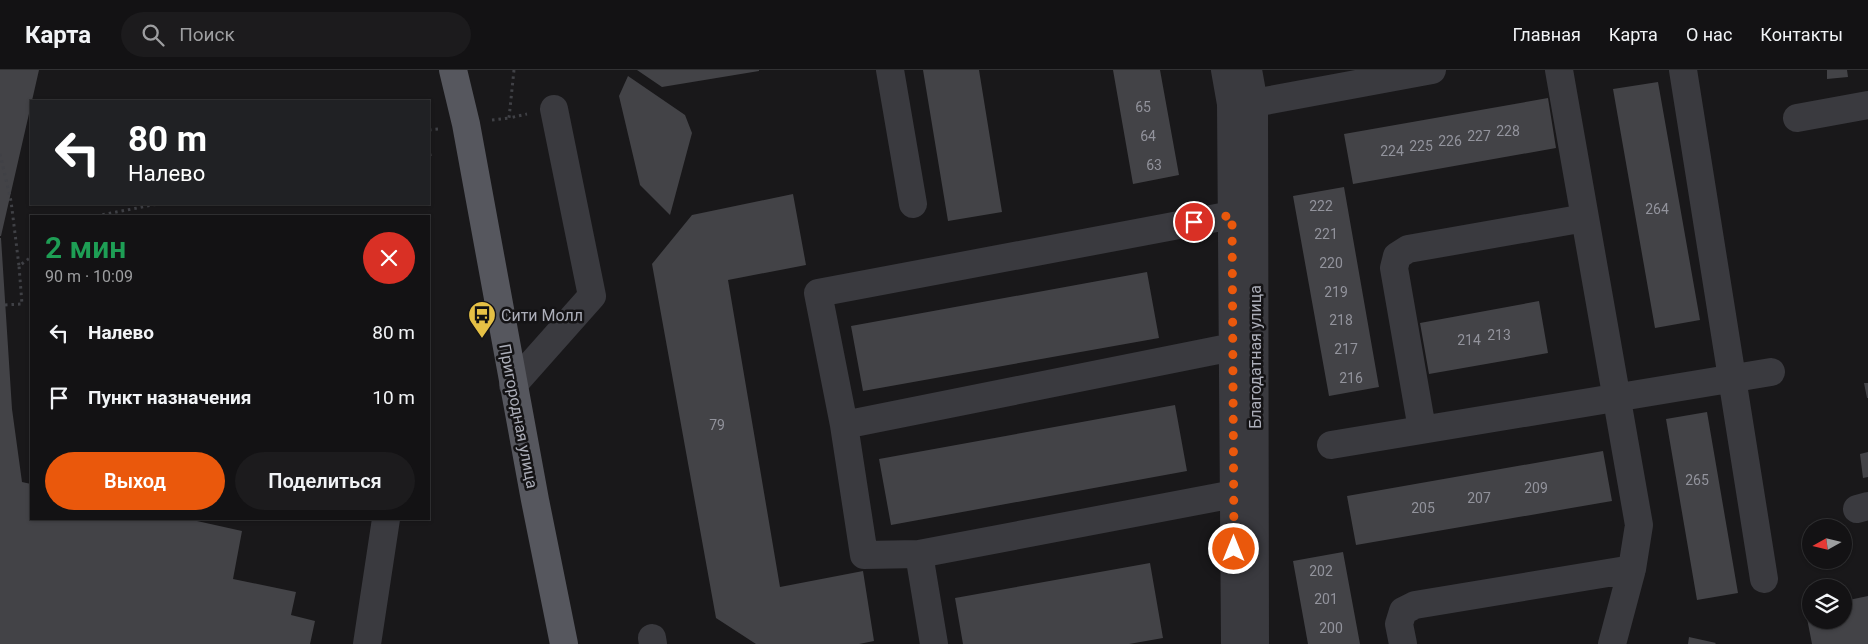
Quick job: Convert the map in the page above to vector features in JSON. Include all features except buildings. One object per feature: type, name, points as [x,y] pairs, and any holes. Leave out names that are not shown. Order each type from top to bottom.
[{"type":"main road","name":"Пригородная улица","points":[[453,70],[468,134],[564,644]]},
{"type":"street","points":[[890,70],[913,204]]},
{"type":"street","name":"Благодатная улица","points":[[1225,70],[1242,104],[1236,643]]},
{"type":"street","name":"Благодатная улица","points":[[1236,643],[1232,215],[1242,104],[1248,70]]},
{"type":"street","points":[[1242,104],[1432,70]]},
{"type":"street","points":[[1559,70],[1639,525],[1632,568],[1612,644]]},
{"type":"street","points":[[1683,70],[1764,579]]},
{"type":"street","points":[[1797,118],[1868,104]]},
{"type":"street","points":[[514,385],[592,296],[543,111]]},
{"type":"street","points":[[1232,215],[818,294],[844,424],[864,555],[919,554],[1234,494]]},
{"type":"street","points":[[1422,430],[1394,268],[1397,256],[1408,249],[1585,218]]},
{"type":"street","points":[[844,424],[1233,347]]},
{"type":"street","points":[[1330,445],[1771,372]]},
{"type":"street","points":[[367,644],[386,520]]},
{"type":"street","points":[[919,554],[934,644]]},
{"type":"street","points":[[1403,644],[1399,624],[1403,611],[1415,605],[1632,568]]},
{"type":"path","points":[[514,70],[509,118],[543,111]]},
{"type":"path","points":[[0,154],[11,202],[22,304],[6,305]]},
{"type":"path","points":[[101,215],[153,205]]},
{"type":"path","points":[[19,266],[30,258]]},
{"type":"place","name":"Сити Молл","points":[[482,339]]},
{"type":"route","points":[[1194,222],[1232,215],[1234,549]]}]
